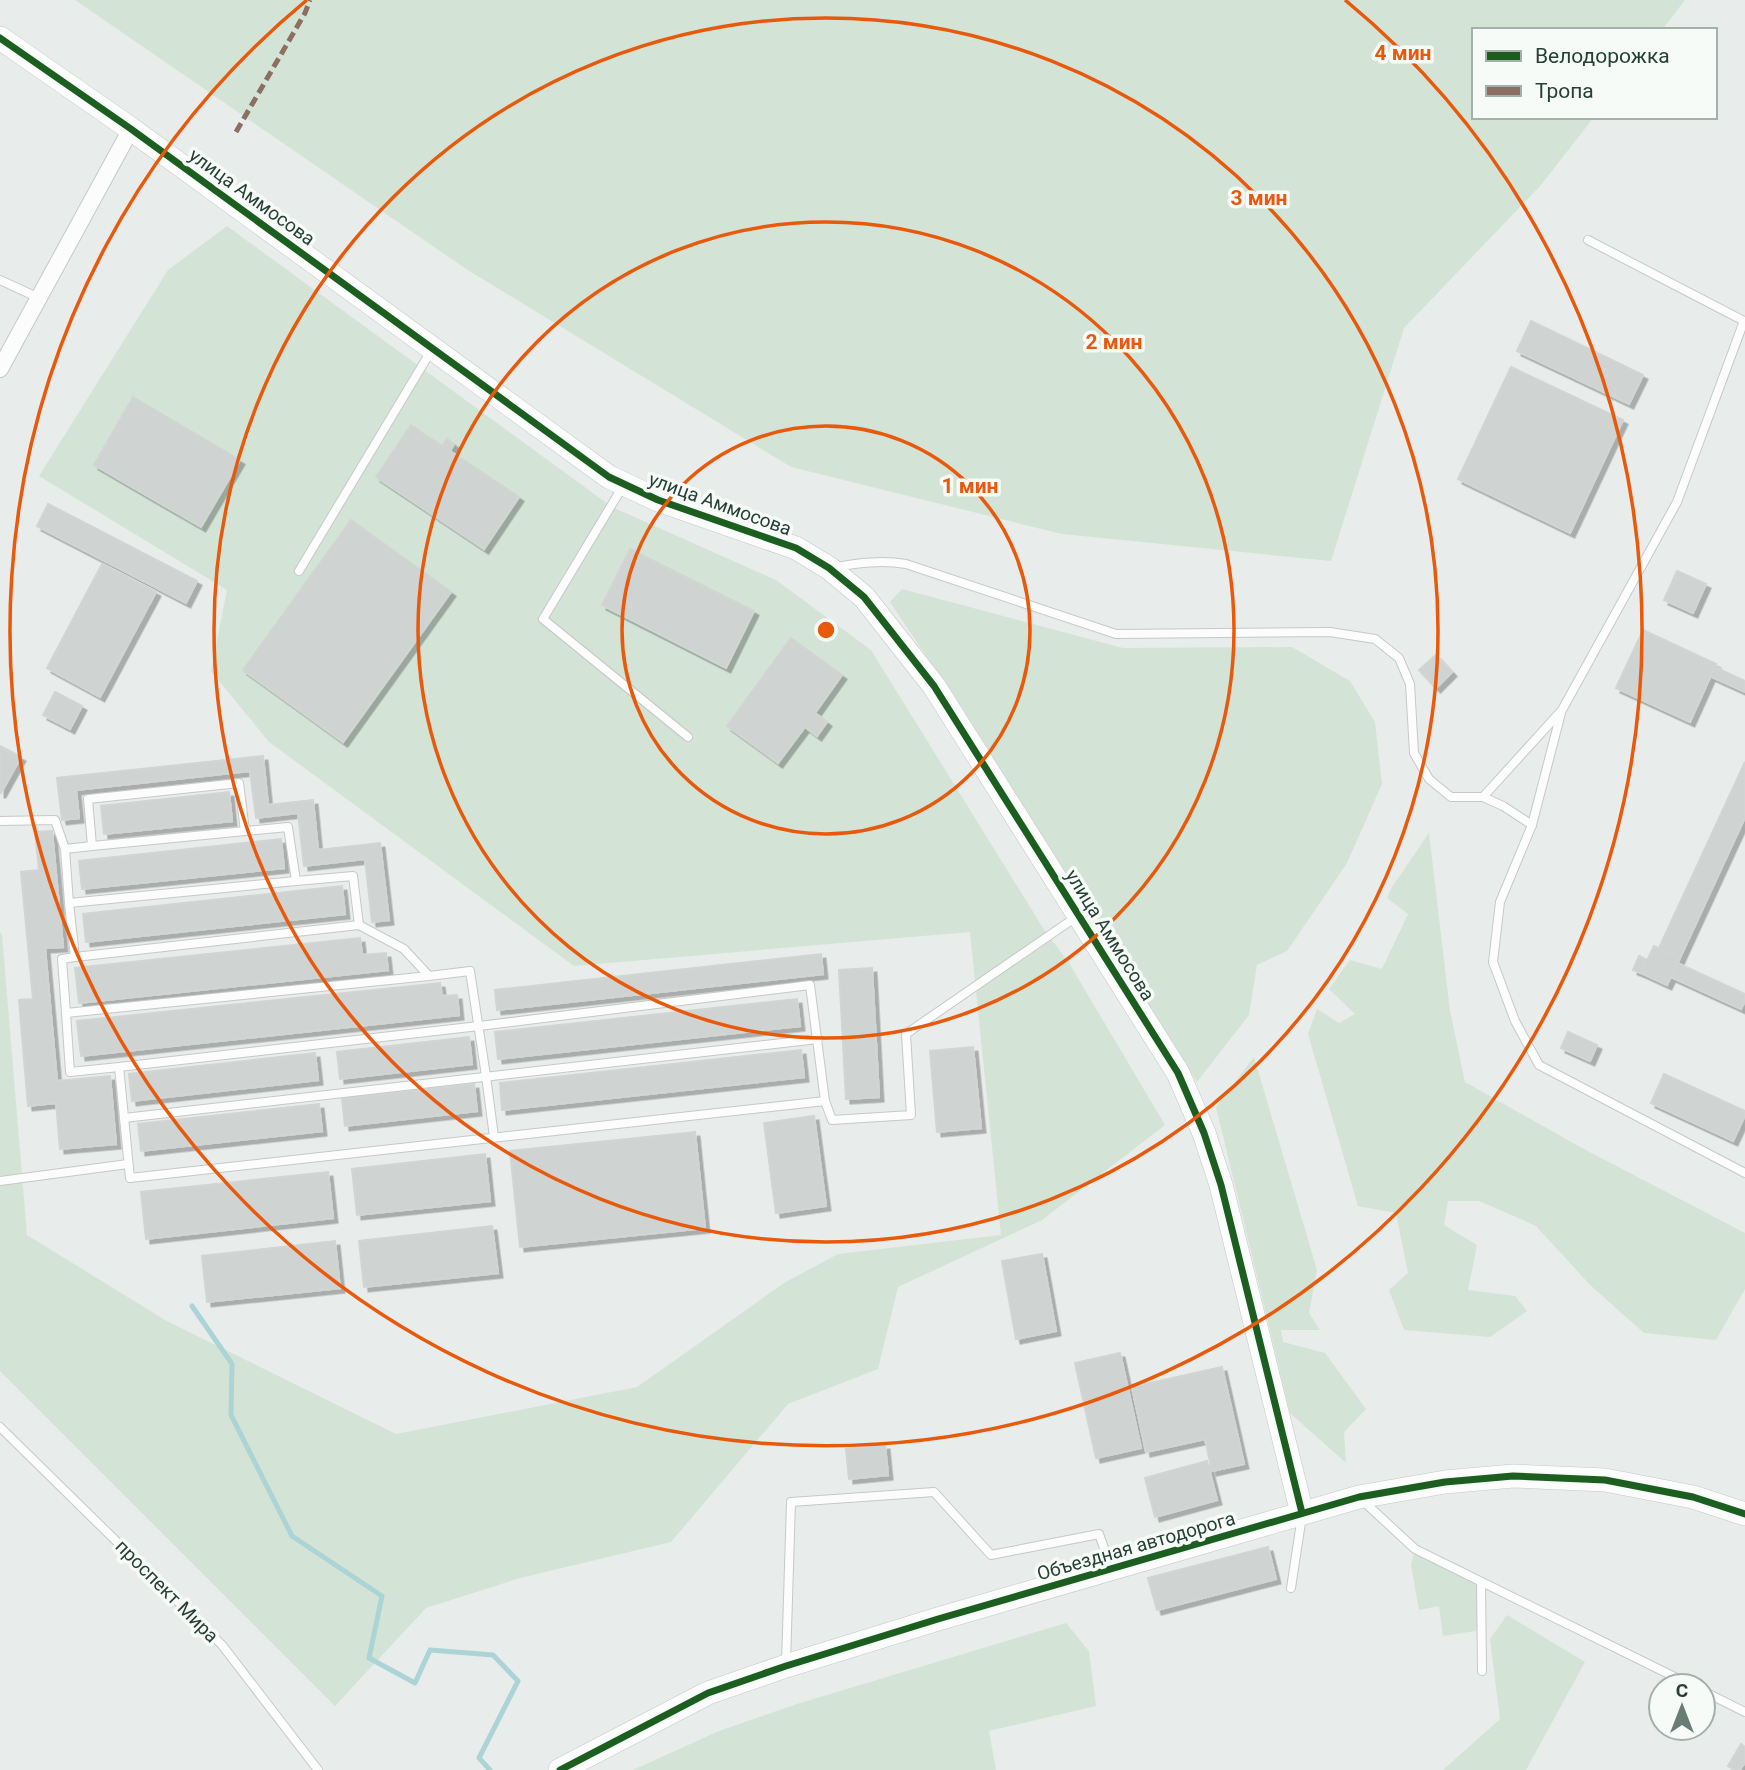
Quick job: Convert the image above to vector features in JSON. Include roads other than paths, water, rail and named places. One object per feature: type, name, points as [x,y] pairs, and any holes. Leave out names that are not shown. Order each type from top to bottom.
[{"type":"street","name":"улица Аммосова","points":[[0,38],[131,129],[609,477],[657,500],[796,548],[829,568],[864,597],[934,686],[1178,1073],[1204,1133],[1227,1208],[1302,1513]]},
{"type":"street","points":[[0,369],[131,129]]},
{"type":"street","name":"Объездная автодорога","points":[[560,1770],[708,1693],[786,1666],[1359,1497],[1445,1482],[1513,1476],[1539,1477],[1605,1480],[1693,1497],[1745,1514]]},
{"type":"lane","points":[[1483,797],[1562,710],[1676,502],[1744,321],[1588,240]]},
{"type":"lane","points":[[0,280],[39,298]]},
{"type":"lane","points":[[299,570],[432,348]]},
{"type":"lane","points":[[624,484],[543,618],[688,737]]},
{"type":"lane","points":[[829,568],[865,562],[906,564],[1116,634],[1330,632],[1375,639],[1399,658],[1410,684],[1414,753],[1429,779],[1451,797],[1483,797],[1503,806],[1532,825]]},
{"type":"lane","points":[[1562,710],[1532,825],[1500,902],[1493,962],[1515,1021],[1539,1065],[1745,1173]]},
{"type":"lane","points":[[92,846],[88,799],[239,783],[245,831]]},
{"type":"lane","points":[[0,821],[55,820],[65,849],[75,957]]},
{"type":"lane","points":[[65,849],[288,827],[296,881]]},
{"type":"lane","points":[[69,903],[353,876],[359,925]]},
{"type":"lane","points":[[429,976],[404,949],[359,925],[62,959],[70,1072],[810,985],[825,1101],[832,1121],[912,1115],[906,1034],[1079,915]]},
{"type":"lane","points":[[66,1013],[470,971],[494,1137]]},
{"type":"lane","points":[[124,1118],[818,1039]]},
{"type":"lane","points":[[119,1066],[130,1178],[825,1101]]},
{"type":"lane","points":[[0,1181],[128,1164]]},
{"type":"lane","name":"проспект Мира","points":[[0,1427],[222,1645],[318,1770]]},
{"type":"lane","points":[[786,1666],[791,1502],[934,1492],[991,1555],[1099,1534],[1111,1570]]},
{"type":"lane","points":[[1359,1497],[1415,1549],[1665,1672]]},
{"type":"lane","points":[[1291,1588],[1302,1513]]},
{"type":"lane","points":[[1481,1581],[1482,1671]]},
{"type":"lane","points":[[1717,1698],[1745,1712]]},
{"type":"waterway","points":[[192,1306],[232,1364],[231,1415],[292,1536],[382,1596],[369,1658],[415,1683],[430,1650],[493,1655],[518,1681],[479,1758],[490,1770]]}]
